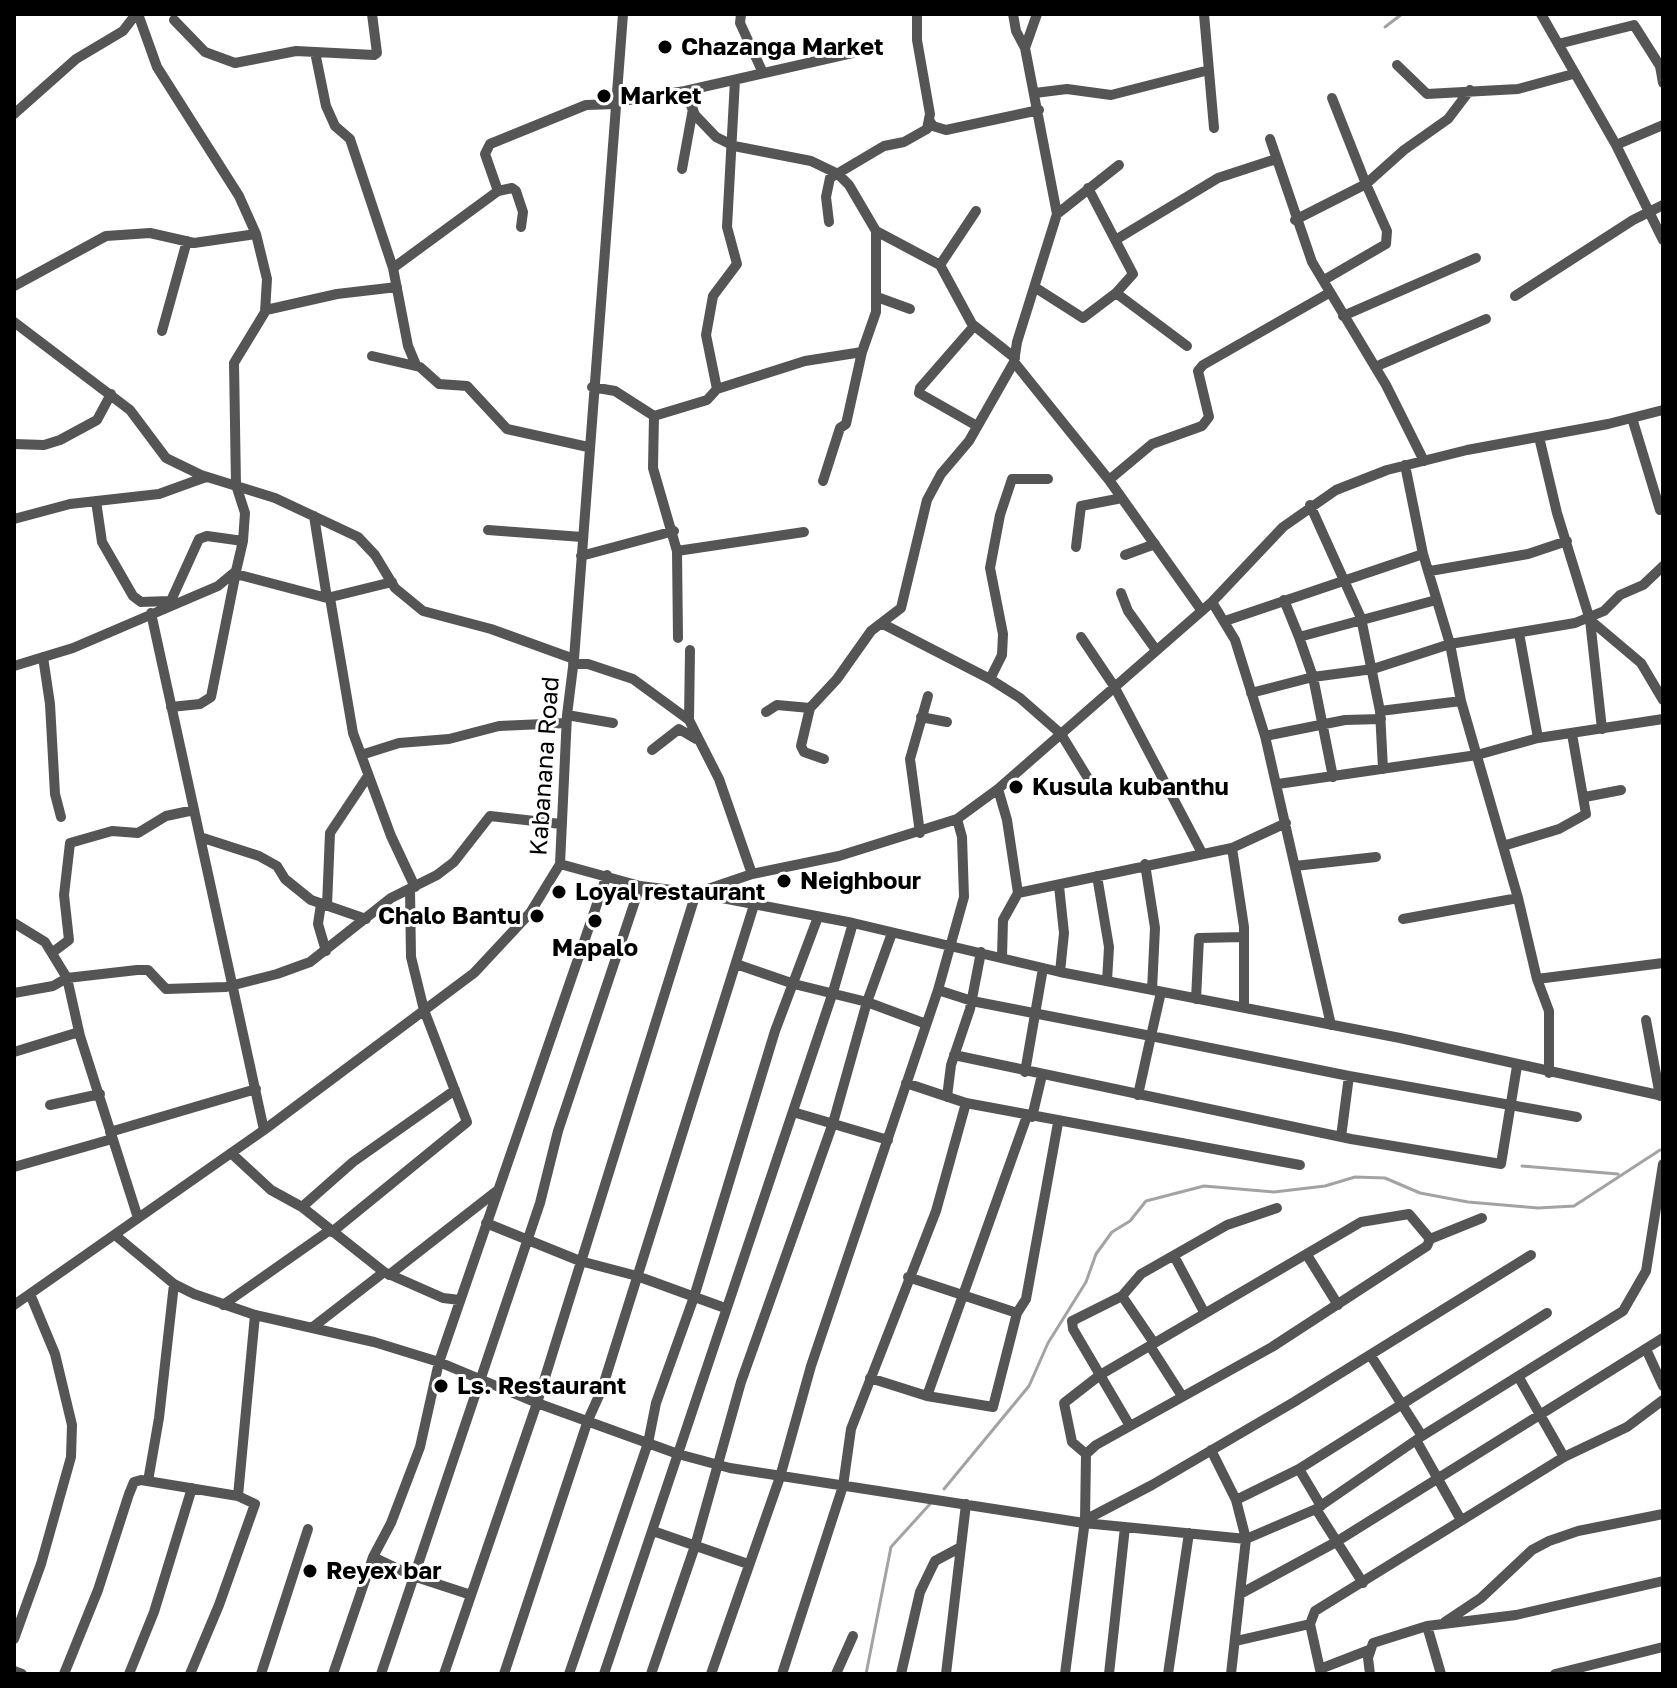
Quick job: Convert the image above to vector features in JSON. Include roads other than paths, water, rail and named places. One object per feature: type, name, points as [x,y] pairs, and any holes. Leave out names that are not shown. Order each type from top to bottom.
[{"type":"street","points":[[14,114],[76,59],[123,31],[137,14],[157,67],[233,185],[256,234],[267,279],[266,310],[234,363],[236,485],[245,513],[243,541],[211,697],[200,704],[171,707]]},
{"type":"street","points":[[174,20],[205,52],[226,61],[246,62],[296,51],[368,56],[377,53],[372,14]]},
{"type":"street","name":"Kabanana Road","points":[[14,1305],[264,1130],[474,973],[512,936],[545,891],[560,864],[566,719],[574,661],[592,387],[623,14]]},
{"type":"street","points":[[741,14],[740,23],[763,73]]},
{"type":"street","points":[[829,222],[830,178],[884,146],[904,142],[927,129],[929,120],[917,14]]},
{"type":"street","points":[[824,759],[804,752],[801,746],[810,708],[837,679],[862,642],[901,608],[927,500],[941,474],[977,426],[1014,360],[1057,214],[1039,110],[1025,48],[1016,31],[1013,14]]},
{"type":"street","points":[[1025,48],[1037,14]]},
{"type":"street","points":[[1204,14],[1214,128]]},
{"type":"street","points":[[1541,14],[1616,145],[1663,240]]},
{"type":"street","points":[[1558,44],[1634,25],[1660,66],[1663,83]]},
{"type":"street","points":[[498,191],[485,154],[490,144],[586,105],[685,91],[861,51]]},
{"type":"street","points":[[315,52],[326,106],[335,126],[350,139],[393,268],[408,346],[416,365],[439,384],[467,386],[507,429],[588,447]]},
{"type":"street","points":[[1397,65],[1427,94],[1532,87],[1573,74]]},
{"type":"street","points":[[1035,93],[1067,89],[1111,95],[1209,70]]},
{"type":"street","points":[[717,389],[706,335],[713,296],[737,264],[727,227],[734,146],[735,80]]},
{"type":"street","points":[[1295,220],[1366,184],[1404,150],[1448,119],[1470,90]]},
{"type":"street","points":[[685,91],[707,129],[734,146],[811,161],[838,174],[849,185],[876,231],[875,321],[862,352],[846,424],[839,431],[823,481]]},
{"type":"street","points":[[1324,280],[1386,244],[1387,231],[1332,98]]},
{"type":"street","points":[[682,169],[693,109]]},
{"type":"street","points":[[929,120],[931,124],[946,130],[1039,110]]},
{"type":"street","points":[[1616,145],[1663,125]]},
{"type":"street","points":[[1270,139],[1295,220],[1329,293],[1375,367],[1424,461]]},
{"type":"street","points":[[1117,239],[1218,178],[1276,159]]},
{"type":"street","points":[[1057,214],[1119,165]]},
{"type":"street","points":[[393,268],[498,191],[512,188],[516,191],[523,212],[521,227]]},
{"type":"street","points":[[1036,288],[1083,318],[1116,293],[1133,274],[1088,188]]},
{"type":"street","points":[[1515,296],[1649,210],[1663,205]]},
{"type":"street","points":[[940,265],[976,211]]},
{"type":"street","points":[[876,231],[940,265],[974,326],[1014,360],[1109,480],[1202,611]]},
{"type":"street","points":[[14,286],[106,236],[150,233],[207,242],[256,234]]},
{"type":"street","points":[[162,331],[187,241]]},
{"type":"street","points":[[1343,316],[1476,258]]},
{"type":"street","points":[[266,310],[337,294],[397,287]]},
{"type":"street","points":[[1116,293],[1187,346]]},
{"type":"street","points":[[1109,480],[1152,444],[1202,426],[1209,417],[1198,371],[1203,365],[1329,293]]},
{"type":"street","points":[[877,297],[910,309]]},
{"type":"street","points":[[1375,367],[1486,319]]},
{"type":"street","points":[[14,322],[130,410],[161,454],[206,477],[236,485],[314,516],[364,541],[392,582],[414,605],[431,614],[491,629],[574,661],[633,679],[689,720]]},
{"type":"street","points":[[974,326],[919,393],[977,426]]},
{"type":"street","points":[[592,387],[615,391],[643,413],[654,416],[707,400],[717,389],[805,361],[862,352]]},
{"type":"street","points":[[372,356],[416,365]]},
{"type":"street","points":[[14,444],[44,445],[60,440],[97,420],[111,394]]},
{"type":"street","points":[[696,893],[752,874],[839,856],[957,819],[998,789],[1202,611],[1283,527],[1310,505],[1359,479],[1405,465],[1663,410]]},
{"type":"street","points":[[654,416],[653,468],[674,531],[677,551],[678,638]]},
{"type":"street","points":[[1632,418],[1660,510]]},
{"type":"street","points":[[1539,437],[1557,513],[1590,618],[1602,729]]},
{"type":"street","points":[[1405,465],[1423,554],[1450,644],[1461,701],[1518,898],[1537,979],[1549,1011],[1549,1073]]},
{"type":"street","points":[[14,519],[60,506],[159,494],[206,477]]},
{"type":"street","points":[[990,679],[1002,655],[1003,634],[990,568],[1000,515],[1012,479],[1048,479]]},
{"type":"street","points":[[1076,547],[1081,506],[1122,498]]},
{"type":"street","points":[[96,501],[102,542],[133,596],[141,602],[170,603]]},
{"type":"street","points":[[1310,505],[1347,579],[1361,618],[1380,715],[1383,769]]},
{"type":"street","points":[[223,1305],[331,1231],[467,1122],[424,1010],[411,957],[412,888],[353,733],[314,516]]},
{"type":"street","points":[[488,530],[582,537]]},
{"type":"street","points":[[581,556],[674,531]]},
{"type":"street","points":[[677,551],[804,532]]},
{"type":"street","points":[[170,603],[199,539],[207,536],[243,541]]},
{"type":"street","points":[[1430,571],[1528,554],[1567,541]]},
{"type":"street","points":[[1125,555],[1155,544]]},
{"type":"street","points":[[1225,621],[1423,554]]},
{"type":"street","points":[[1251,693],[1313,677],[1373,669],[1450,644],[1590,618],[1643,585],[1663,566]]},
{"type":"street","points":[[236,573],[329,598],[392,582]]},
{"type":"street","points":[[14,666],[218,586],[236,573]]},
{"type":"street","points":[[1121,593],[1128,611],[1156,650]]},
{"type":"street","points":[[1284,600],[1313,677],[1333,777]]},
{"type":"street","points":[[1299,637],[1436,600]]},
{"type":"street","points":[[1212,602],[1235,640],[1265,736],[1331,1025]]},
{"type":"street","points":[[151,613],[264,1130]]},
{"type":"street","points":[[1590,618],[1610,632],[1641,663],[1663,700]]},
{"type":"street","points":[[883,624],[1010,689],[1061,734],[1094,788]]},
{"type":"street","points":[[1519,633],[1538,738]]},
{"type":"street","points":[[1081,637],[1114,686],[1202,853]]},
{"type":"street","points":[[690,650],[689,720],[719,779],[752,874]]},
{"type":"street","points":[[43,657],[50,704],[55,794],[61,817]]},
{"type":"street","points":[[920,833],[910,759],[928,696]]},
{"type":"street","points":[[1265,736],[1461,701]]},
{"type":"street","points":[[766,712],[777,705],[810,708]]},
{"type":"street","points":[[921,717],[947,722]]},
{"type":"street","points":[[361,755],[399,743],[449,739],[499,726],[566,719],[613,723]]},
{"type":"street","points":[[1278,784],[1477,755],[1538,738],[1663,719]]},
{"type":"street","points":[[652,750],[679,729],[697,740]]},
{"type":"street","points":[[1503,846],[1559,829],[1586,814],[1572,734]]},
{"type":"street","points":[[326,951],[318,924],[324,905],[330,833],[368,776]]},
{"type":"street","points":[[998,789],[1007,820],[1018,893],[1003,920],[1002,957]]},
{"type":"street","points":[[1585,797],[1621,790]]},
{"type":"street","points":[[53,952],[69,940],[64,895],[70,843],[112,831],[138,833],[166,816],[194,810]]},
{"type":"street","points":[[14,993],[53,986],[67,978],[137,970],[148,970],[166,989],[202,989],[277,974],[310,962],[391,898],[454,862],[490,816],[561,824]]},
{"type":"street","points":[[711,1674],[780,1477],[811,1366],[938,990],[964,897],[962,837],[957,819]]},
{"type":"street","points":[[1018,893],[1232,848],[1286,823]]},
{"type":"street","points":[[200,837],[271,862],[296,889],[324,905],[366,919]]},
{"type":"street","points":[[1232,848],[1244,937],[1244,1007]]},
{"type":"street","points":[[1295,866],[1376,857]]},
{"type":"street","points":[[560,864],[640,886],[696,893],[853,923],[1060,972],[1244,1007],[1661,1096],[1646,1020]]},
{"type":"street","points":[[1138,1095],[1157,991],[1155,928],[1145,864]]},
{"type":"street","points":[[336,1673],[373,1557],[391,1523],[420,1447],[439,1362],[607,875]]},
{"type":"street","points":[[1097,876],[1109,947],[1107,981]]},
{"type":"street","points":[[381,1674],[540,1203],[558,1131],[640,886]]},
{"type":"street","points":[[1059,886],[1064,933],[1060,972]]},
{"type":"street","points":[[444,1674],[537,1403],[696,893]]},
{"type":"street","points":[[1403,919],[1518,898]]},
{"type":"street","points":[[504,1674],[588,1420],[602,1389],[754,905]]},
{"type":"street","points":[[569,1674],[648,1443],[656,1403],[694,1297],[775,1031],[818,917]]},
{"type":"street","points":[[14,923],[45,942],[67,978],[79,1032],[138,1218]]},
{"type":"street","points":[[604,1674],[833,992],[853,923]]},
{"type":"street","points":[[651,1674],[695,1546],[741,1382],[833,1123],[867,1002],[892,933]]},
{"type":"street","points":[[1196,999],[1199,938],[1244,937]]},
{"type":"street","points":[[947,1097],[954,1055],[972,1001],[981,952]]},
{"type":"street","points":[[1537,979],[1663,963]]},
{"type":"street","points":[[736,964],[794,984],[867,1002],[926,1024]]},
{"type":"street","points":[[1025,1072],[1043,968]]},
{"type":"street","points":[[938,990],[972,1001],[1349,1076],[1577,1117]]},
{"type":"street","points":[[14,1052],[79,1032]]},
{"type":"street","points":[[954,1055],[1341,1137],[1501,1164],[1517,1066]]},
{"type":"street","points":[[927,1396],[959,1300],[964,1298],[1030,1117],[1042,1075]]},
{"type":"street","points":[[1341,1137],[1349,1076]]},
{"type":"street","points":[[906,1083],[966,1103],[1058,1123],[1300,1165]]},
{"type":"street","points":[[14,1167],[256,1089]]},
{"type":"street","points":[[302,1207],[353,1162],[455,1090]]},
{"type":"street","points":[[50,1105],[100,1094]]},
{"type":"street","points":[[782,1674],[843,1486],[851,1429],[936,1211],[966,1103]]},
{"type":"street","points":[[793,1112],[888,1140]]},
{"type":"street","points":[[870,1378],[927,1396],[993,1407],[1017,1313],[1026,1299],[1058,1123]]},
{"type":"street","points":[[231,1153],[271,1190],[302,1207],[386,1273],[443,1298],[460,1300]]},
{"type":"street","points":[[115,1235],[174,1284],[223,1305],[439,1362],[478,1381],[678,1454],[780,1477],[1125,1527],[1246,1539],[1319,1507],[1419,1438],[1623,1311],[1646,1271],[1659,1230],[1663,1164]]},
{"type":"street","points":[[313,1327],[499,1189]]},
{"type":"street","points":[[1130,1426],[1072,1321],[1122,1296],[1141,1274],[1227,1225],[1277,1208]]},
{"type":"street","points":[[1086,1454],[1072,1442],[1064,1403],[1100,1375],[1361,1222],[1404,1213],[1414,1218],[1430,1239]]},
{"type":"street","points":[[1086,1454],[1338,1305],[1427,1246],[1430,1239],[1482,1218]]},
{"type":"street","points":[[486,1223],[580,1261],[637,1276],[725,1308]]},
{"type":"street","points":[[1307,1255],[1338,1305]]},
{"type":"street","points":[[1085,1521],[1371,1356],[1531,1255]]},
{"type":"street","points":[[1174,1256],[1204,1312]]},
{"type":"street","points":[[908,1277],[1017,1313]]},
{"type":"street","points":[[148,1481],[159,1418],[174,1284]]},
{"type":"street","points":[[14,1639],[41,1564],[71,1457],[72,1425],[55,1354],[30,1294]]},
{"type":"street","points":[[1122,1296],[1182,1396]]},
{"type":"street","points":[[1236,1500],[1299,1469],[1547,1313]]},
{"type":"street","points":[[238,1496],[255,1315]]},
{"type":"street","points":[[1240,1594],[1336,1542],[1663,1338]]},
{"type":"street","points":[[1646,1349],[1663,1386]]},
{"type":"street","points":[[1371,1356],[1402,1402],[1436,1478],[1461,1520]]},
{"type":"street","points":[[1518,1376],[1564,1457]]},
{"type":"street","points":[[1369,1650],[1320,1672],[1310,1624],[1315,1611],[1564,1457],[1627,1427],[1663,1400]]},
{"type":"street","points":[[1211,1450],[1236,1500],[1246,1539],[1231,1674]]},
{"type":"street","points":[[1065,1674],[1085,1521],[1086,1454]]},
{"type":"street","points":[[1299,1469],[1336,1542],[1363,1583]]},
{"type":"street","points":[[64,1674],[98,1590],[134,1482],[148,1481],[238,1496],[255,1504],[219,1605],[190,1674]]},
{"type":"street","points":[[129,1674],[154,1612],[192,1488]]},
{"type":"street","points":[[946,1674],[966,1504]]},
{"type":"street","points":[[1444,1623],[1481,1598],[1525,1557],[1549,1541],[1578,1531],[1663,1514]]},
{"type":"street","points":[[1109,1674],[1125,1527]]},
{"type":"street","points":[[261,1674],[308,1529]]},
{"type":"street","points":[[653,1531],[748,1564]]},
{"type":"street","points":[[1168,1674],[1189,1533]]},
{"type":"street","points":[[901,1674],[920,1592],[935,1561],[961,1547]]},
{"type":"street","points":[[373,1557],[413,1576],[471,1595]]},
{"type":"street","points":[[1370,1674],[1369,1650],[1373,1643],[1427,1626],[1516,1615],[1663,1581]]},
{"type":"street","points":[[1236,1641],[1310,1624]]},
{"type":"street","points":[[1427,1626],[1441,1674]]},
{"type":"street","points":[[836,1674],[853,1636]]},
{"type":"street","points":[[1555,1674],[1663,1647]]},
{"type":"street","points":[[14,1671],[22,1674]]},
{"type":"waterway","points":[[1385,27],[1402,14]]},
{"type":"waterway","points":[[944,1489],[1029,1386],[1048,1343],[1086,1282],[1096,1254],[1112,1232],[1130,1221],[1146,1201],[1204,1186],[1274,1192],[1325,1186],[1355,1177],[1385,1178],[1420,1193],[1468,1202],[1538,1208],[1574,1206],[1660,1150]]},
{"type":"waterway","points":[[1522,1166],[1618,1174]]},
{"type":"waterway","points":[[866,1674],[891,1547],[930,1504]]},
{"type":"place","name":"Chazanga Market","points":[[665,47]]},
{"type":"place","name":"Market","points":[[604,96]]},
{"type":"place","name":"Kusula kubanthu","points":[[1016,787]]},
{"type":"place","name":"Neighbour","points":[[784,881]]},
{"type":"place","name":"Loyal restaurant","points":[[559,892]]},
{"type":"place","name":"Chalo Bantu","points":[[537,916]]},
{"type":"place","name":"Mapalo","points":[[595,921]]},
{"type":"place","name":"Ls. Restaurant","points":[[441,1386]]},
{"type":"place","name":"Reyex bar","points":[[310,1571]]}]
